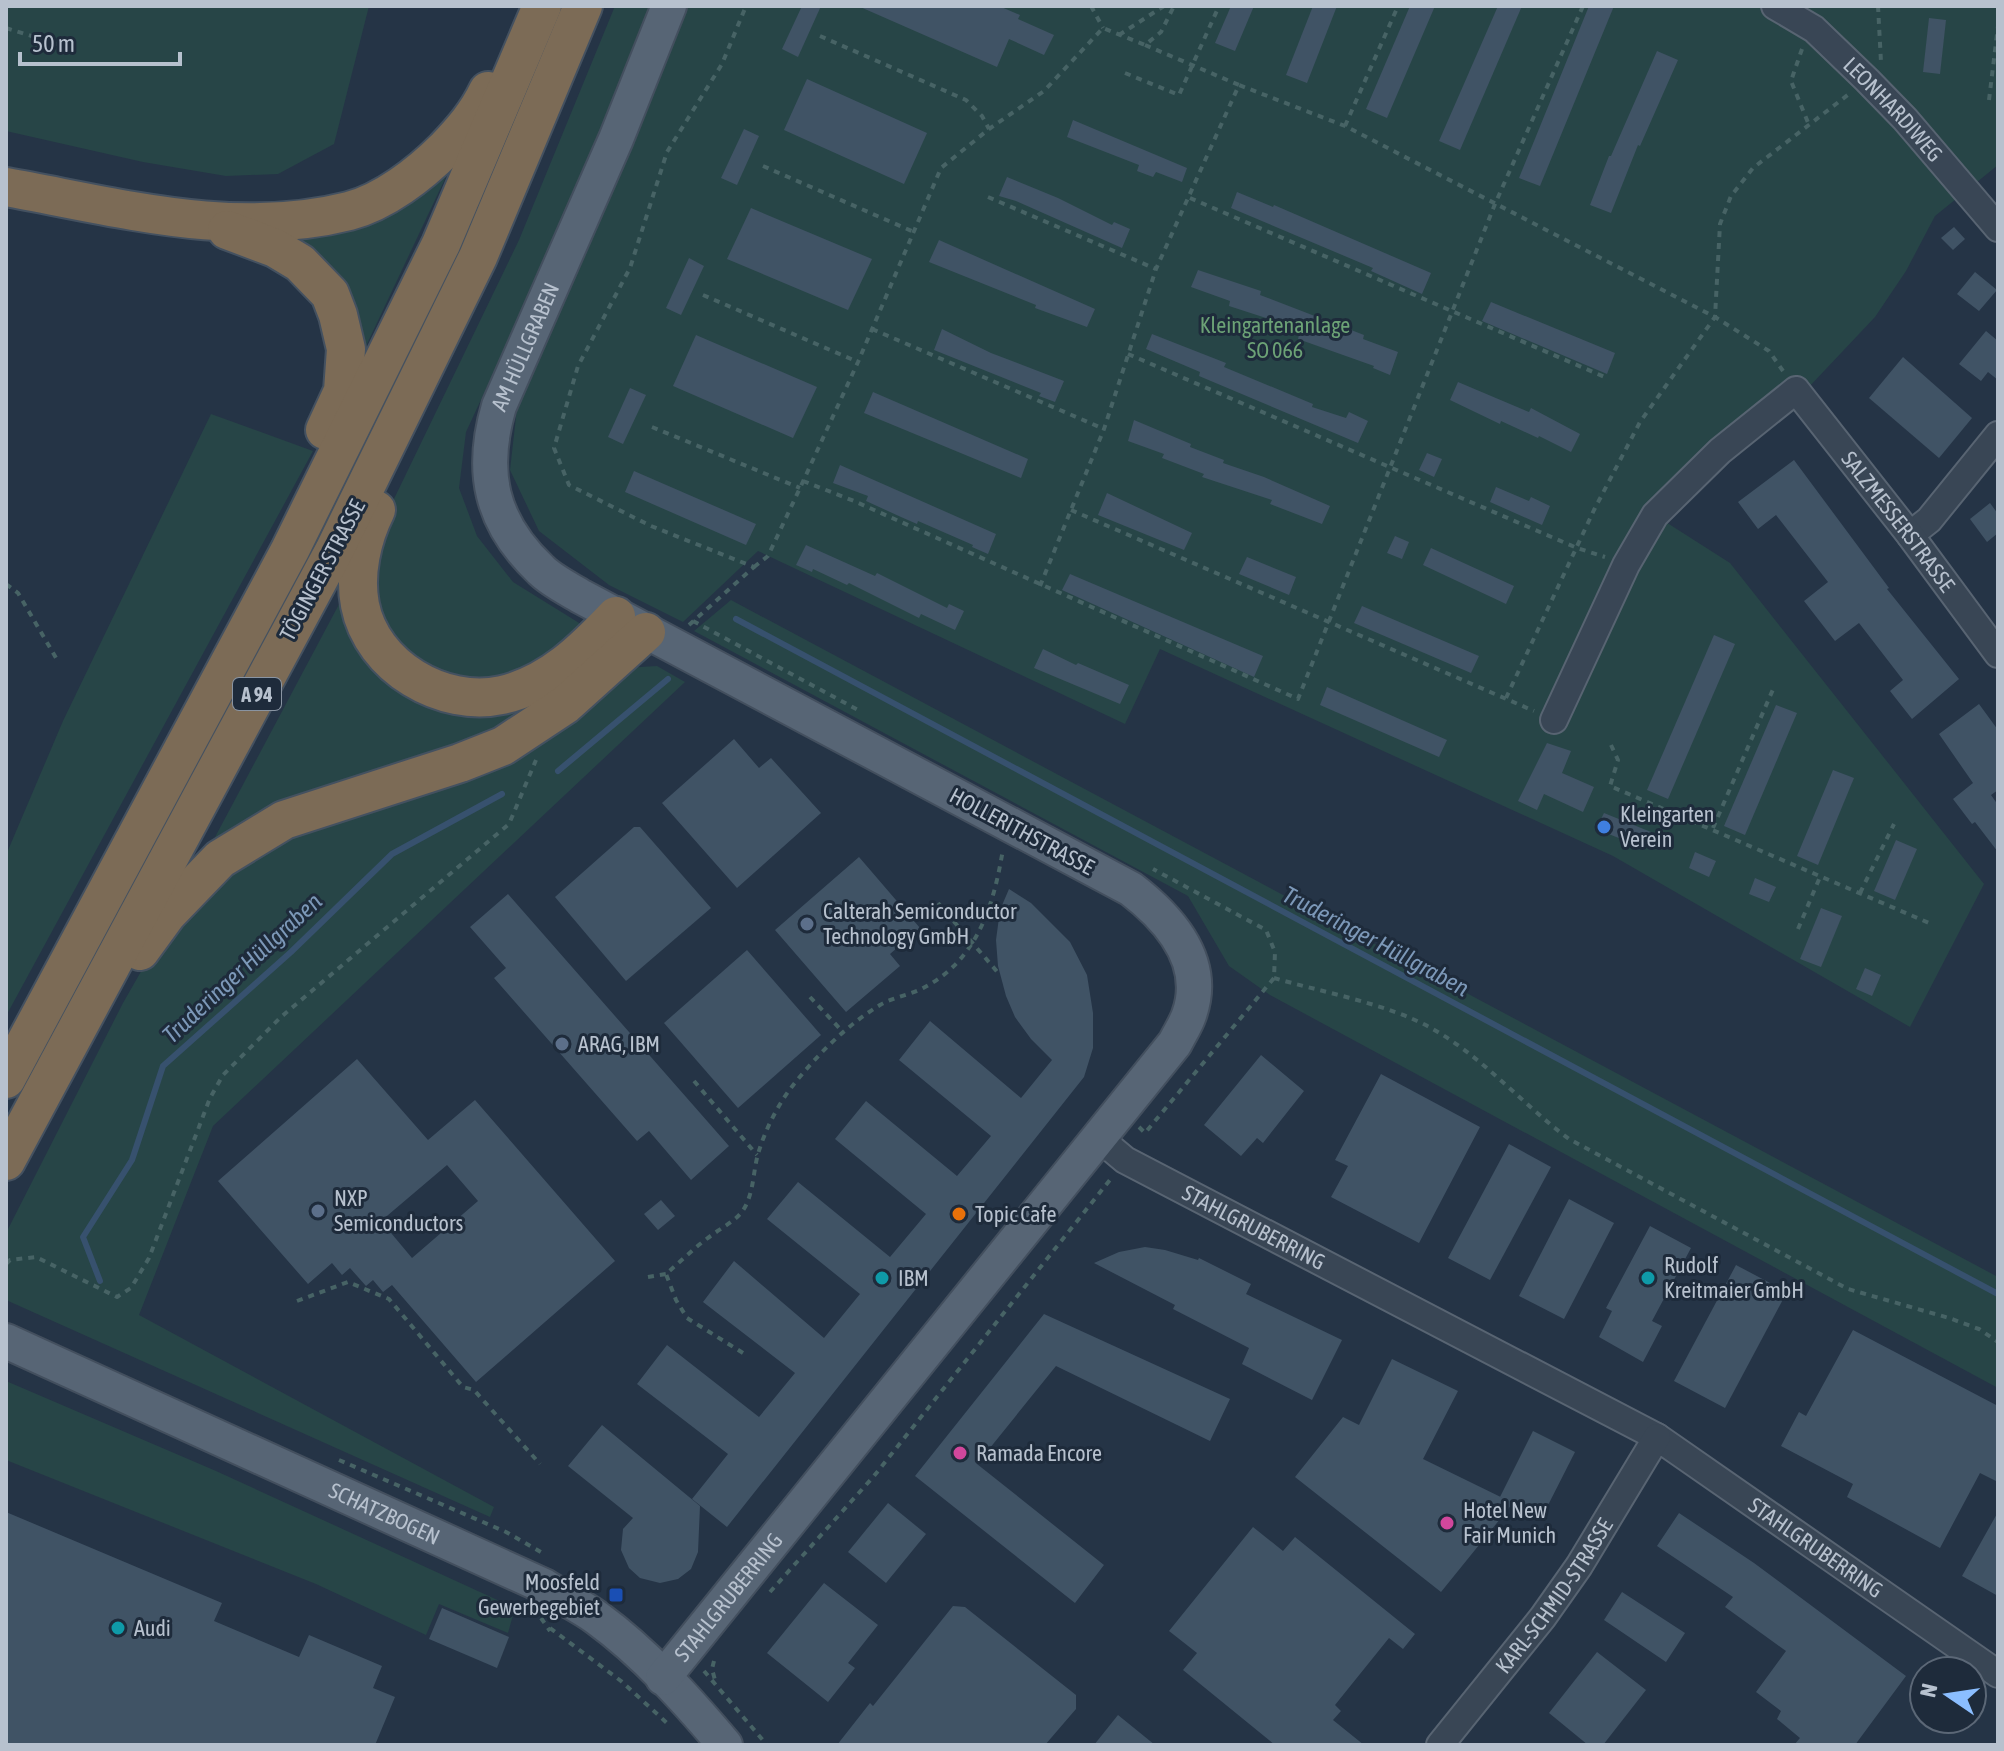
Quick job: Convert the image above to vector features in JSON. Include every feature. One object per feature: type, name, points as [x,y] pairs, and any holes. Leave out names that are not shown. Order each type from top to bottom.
[{"type":"highway","name":"TÖGINGER STRASSE","points":[[6,1161],[334,551],[490,229],[583,6]]},
{"type":"highway","name":"TÖGINGER STRASSE","points":[[6,1079],[290,550],[441,244],[536,23]]},
{"type":"highway","points":[[205,222],[310,218],[351,210],[391,191],[430,164],[476,116],[502,64],[536,23]]},
{"type":"highway","points":[[6,187],[205,222],[275,248],[300,263],[330,294],[346,349],[343,391],[294,500],[290,550]]},
{"type":"highway","points":[[457,301],[448,363],[370,523],[359,561],[360,606],[373,635],[394,665],[421,685],[460,696],[500,696],[541,681],[586,648],[631,624]]},
{"type":"highway","points":[[49,1082],[78,1063],[127,968],[167,914],[220,859],[284,820],[503,746],[565,705],[631,624]]},
{"type":"main road","name":"AM HÜLLGRABEN","points":[[631,624],[542,572],[521,548],[497,508],[488,460],[499,406],[616,139],[669,6]]},
{"type":"main road","name":"HOLLERITHSTRASSE","points":[[631,624],[1131,889],[1155,907],[1178,932],[1190,960],[1194,988],[1189,1014],[1123,1136]]},
{"type":"main road","name":"STAHLGRUBERRING","points":[[663,1678],[699,1655],[1123,1136]]},
{"type":"main road","name":"SCHATZBOGEN","points":[[6,1341],[544,1586],[597,1618],[663,1678],[725,1745]]},
{"type":"street","name":"LEONHARDIWEG","points":[[1775,6],[1814,29],[1873,86],[1976,199],[1998,228]]},
{"type":"street","points":[[1554,720],[1626,565],[1655,515],[1720,451],[1796,390]]},
{"type":"street","name":"SALZMESSERSTRASSE","points":[[1796,390],[1910,535],[1998,654]]},
{"type":"street","points":[[1910,535],[1929,520],[1998,435]]},
{"type":"street","name":"STAHLGRUBERRING","points":[[1123,1136],[1657,1437],[1998,1674]]},
{"type":"street","name":"KARL-SCHMID-STRASSE","points":[[1440,1745],[1543,1617],[1579,1566],[1657,1437]]},
{"type":"path","points":[[746,6],[722,64],[667,152],[630,268],[578,366],[554,448],[569,485],[651,526],[754,567]]},
{"type":"path","points":[[1091,6],[1103,28],[1345,126],[1715,317],[1769,351],[1796,390]]},
{"type":"path","points":[[1119,35],[1164,6]]},
{"type":"path","points":[[1145,45],[1161,32],[1174,6]]},
{"type":"path","points":[[1125,73],[1179,95],[1219,6]]},
{"type":"path","points":[[1345,126],[1398,6]]},
{"type":"path","points":[[803,481],[1298,699],[1495,204],[1583,6]]},
{"type":"path","points":[[1506,698],[1640,422],[1715,317],[1720,224],[1731,196],[1753,168],[1809,125],[1873,86],[1882,77],[1878,6]]},
{"type":"path","points":[[1989,100],[1998,26]]},
{"type":"path","points":[[6,28],[73,49]]},
{"type":"path","points":[[685,628],[768,556],[858,362],[941,168],[989,129],[1044,91],[1103,28]]},
{"type":"path","points":[[1809,125],[1791,81],[1798,56],[1814,29]]},
{"type":"path","points":[[820,36],[966,100],[982,116],[989,129]]},
{"type":"path","points":[[1040,586],[1104,429],[1156,269],[1239,85]]},
{"type":"path","points":[[763,166],[914,232]]},
{"type":"path","points":[[988,197],[1156,269]]},
{"type":"path","points":[[1190,198],[1607,378]]},
{"type":"path","points":[[703,295],[858,362]]},
{"type":"path","points":[[872,329],[1104,429]]},
{"type":"path","points":[[1128,354],[1577,548],[1626,565]]},
{"type":"path","points":[[652,427],[800,488]]},
{"type":"path","points":[[1071,510],[1554,720]]},
{"type":"path","points":[[6,584],[18,593],[59,663]]},
{"type":"path","points":[[1712,829],[1774,687]]},
{"type":"path","points":[[1611,745],[1618,760],[1610,786],[1929,923]]},
{"type":"path","points":[[6,1264],[10,1260],[36,1257],[117,1297],[131,1288],[149,1258],[210,1098],[223,1075],[281,1017],[509,824],[536,759]]},
{"type":"path","points":[[1860,893],[1894,824]]},
{"type":"path","points":[[648,1277],[666,1274],[743,1211],[753,1186],[757,1155],[777,1111],[793,1085],[843,1032],[883,1003],[925,987],[949,970],[972,944],[993,902],[1004,847]]},
{"type":"path","points":[[1798,929],[1820,877]]},
{"type":"path","points":[[938,903],[1000,975]]},
{"type":"path","points":[[772,1598],[767,1595],[874,1476],[1123,1136],[1274,978],[1429,1027],[1474,1057],[1534,1112],[1569,1139],[1848,1289],[1949,1318],[1979,1329],[1998,1342]]},
{"type":"path","points":[[810,997],[843,1032]]},
{"type":"path","points":[[694,1081],[757,1155]]},
{"type":"path","points":[[666,1274],[687,1318],[743,1353]]},
{"type":"path","points":[[297,1301],[348,1282],[389,1299],[463,1387],[474,1390],[540,1464]]},
{"type":"path","points":[[544,1586],[550,1631],[621,1681],[668,1724]]},
{"type":"path","points":[[699,1655],[712,1669],[715,1682]]},
{"type":"path","points":[[699,1655],[715,1682],[767,1745]]},
{"type":"green space","points":[[6,6],[369,6],[334,144],[278,174],[226,176],[143,162],[6,131]]},
{"type":"green space","points":[[615,6],[654,6],[589,167],[466,432],[459,488],[477,536],[513,582],[584,626],[585,634],[488,688],[417,668],[374,609],[379,530],[519,240]]},
{"type":"green space","name":"Kleingartenanlage SO 066","points":[[683,6],[1998,6],[1998,165],[1935,216],[1906,271],[1875,317],[1808,388],[1798,377],[1713,445],[1661,519],[1730,563],[1984,884],[1910,1027],[1613,856],[1160,649],[1125,724],[758,551],[683,622],[609,585],[539,531],[510,470],[518,399]]},
{"type":"green space","points":[[452,164],[358,363],[262,233]]},
{"type":"green space","points":[[211,414],[313,451],[6,1016],[6,855],[63,721]]},
{"type":"green space","points":[[345,593],[398,683],[557,683],[507,727],[205,856]]},
{"type":"green space","points":[[731,600],[1998,1277],[1998,1388],[1270,995],[1229,966],[1188,896],[694,631]]},
{"type":"green space","points":[[657,666],[685,682],[213,1126],[139,1315],[494,1507],[490,1517],[6,1300],[6,1233],[123,1003],[159,940],[219,879],[285,839],[624,668]]},
{"type":"green space","points":[[6,1381],[216,1471],[515,1608],[508,1633],[439,1604],[426,1635],[316,1584],[6,1460]]},
{"type":"building","points":[[802,6],[821,6],[798,57],[782,49]]},
{"type":"building","points":[[858,6],[999,6],[1020,15],[1018,19],[1054,35],[1044,55],[1009,39],[997,67]]},
{"type":"building","points":[[1231,6],[1254,6],[1235,51],[1215,43]]},
{"type":"building","points":[[1313,6],[1337,6],[1307,83],[1286,75]]},
{"type":"building","points":[[1410,6],[1435,6],[1387,118],[1366,109]]},
{"type":"building","points":[[1498,6],[1522,6],[1460,150],[1439,141]]},
{"type":"building","points":[[1589,6],[1614,6],[1540,186],[1519,178]]},
{"type":"building","points":[[1929,18],[1946,20],[1940,74],[1923,72]]},
{"type":"building","points":[[1657,51],[1678,60],[1638,145],[1611,213],[1590,205]]},
{"type":"building","points":[[807,79],[927,133],[904,184],[784,130]]},
{"type":"building","points":[[1073,120],[1187,168],[1182,182],[1156,172],[1153,177],[1137,171],[1139,165],[1067,137]]},
{"type":"building","points":[[744,129],[759,136],[737,185],[721,178]]},
{"type":"building","points":[[1007,177],[1112,225],[1114,222],[1130,229],[1122,248],[999,196]]},
{"type":"building","points":[[1237,192],[1431,273],[1422,294],[1371,271],[1373,268],[1231,208]]},
{"type":"building","points":[[751,208],[872,259],[848,310],[727,259]]},
{"type":"building","points":[[1954,227],[1965,239],[1953,250],[1941,238]]},
{"type":"building","points":[[939,240],[1095,309],[1087,327],[929,262]]},
{"type":"building","points":[[689,258],[704,266],[681,315],[666,308]]},
{"type":"building","points":[[1198,270],[1261,291],[1260,295],[1364,335],[1363,339],[1398,352],[1390,375],[1374,366],[1298,339],[1299,335],[1265,322],[1266,318],[1229,306],[1230,301],[1191,287]]},
{"type":"building","points":[[1975,272],[1997,290],[1979,311],[1957,294]]},
{"type":"building","points":[[1491,302],[1615,353],[1607,374],[1482,321]]},
{"type":"building","points":[[942,329],[991,353],[1064,381],[1055,402],[1039,396],[1041,393],[934,350]]},
{"type":"building","points":[[1986,331],[1998,341],[1998,380],[1988,372],[1981,381],[1959,364]]},
{"type":"building","points":[[1152,334],[1226,363],[1224,367],[1313,404],[1312,407],[1346,418],[1349,412],[1368,421],[1358,443],[1199,376],[1200,372],[1146,349]]},
{"type":"building","points":[[696,335],[817,387],[793,438],[673,386]]},
{"type":"building","points":[[1903,357],[1972,418],[1939,458],[1869,398]]},
{"type":"building","points":[[1458,382],[1529,412],[1531,408],[1580,434],[1571,452],[1450,400]]},
{"type":"building","points":[[630,388],[646,395],[623,444],[608,437]]},
{"type":"building","points":[[873,392],[1028,459],[1021,478],[864,413]]},
{"type":"building","points":[[1134,420],[1191,444],[1190,447],[1224,460],[1223,463],[1330,506],[1322,524],[1270,504],[1272,500],[1202,477],[1204,474],[1162,458],[1164,454],[1128,441]]},
{"type":"building","points":[[1427,453],[1442,459],[1434,477],[1419,470]]},
{"type":"building","points":[[1794,460],[1887,589],[1959,679],[1912,719],[1890,691],[1903,680],[1859,623],[1835,641],[1804,601],[1828,582],[1776,515],[1758,529],[1738,502]]},
{"type":"building","points":[[840,465],[996,534],[988,554],[866,501],[868,496],[833,483]]},
{"type":"building","points":[[634,471],[756,524],[746,545],[625,492]]},
{"type":"building","points":[[1496,487],[1550,506],[1542,525],[1490,502]]},
{"type":"building","points":[[1107,493],[1192,533],[1184,550],[1098,515]]},
{"type":"building","points":[[1990,503],[1998,514],[1998,533],[1987,542],[1970,519]]},
{"type":"building","points":[[1395,536],[1409,542],[1402,559],[1387,553]]},
{"type":"building","points":[[806,545],[875,576],[877,573],[947,608],[949,604],[964,611],[955,630],[921,614],[919,618],[849,583],[847,585],[813,569],[812,572],[796,565]]},
{"type":"building","points":[[1431,548],[1514,586],[1506,604],[1423,565]]},
{"type":"building","points":[[1247,557],[1296,577],[1289,595],[1239,574]]},
{"type":"building","points":[[1070,574],[1263,656],[1254,677],[1062,590]]},
{"type":"building","points":[[1362,606],[1479,656],[1471,673],[1354,623]]},
{"type":"building","points":[[1714,635],[1735,644],[1668,799],[1647,790]]},
{"type":"building","points":[[1043,649],[1129,685],[1120,704],[1034,668]]},
{"type":"building","points":[[1327,687],[1447,740],[1439,757],[1320,705]]},
{"type":"building","points":[[1979,704],[1998,730],[1998,790],[1991,795],[1998,805],[1998,852],[1953,799],[1973,783],[1939,734]]},
{"type":"building","points":[[1776,705],[1797,713],[1745,835],[1724,826]]},
{"type":"building","points":[[734,739],[759,768],[771,758],[821,813],[737,888],[662,803]]},
{"type":"building","points":[[1547,743],[1571,751],[1562,773],[1594,787],[1583,812],[1544,794],[1537,810],[1518,801]]},
{"type":"building","points":[[1833,770],[1854,778],[1818,865],[1797,856]]},
{"type":"building","points":[[1604,813],[1651,832],[1644,848],[1596,829]]},
{"type":"building","points":[[634,827],[640,827],[711,908],[626,981],[555,897]]},
{"type":"building","points":[[1896,840],[1917,849],[1895,900],[1874,891]]},
{"type":"building","points":[[1695,852],[1716,861],[1709,877],[1689,868]]},
{"type":"building","points":[[859,857],[920,928],[890,954],[900,966],[846,1012],[775,930]]},
{"type":"building","points":[[1755,878],[1776,887],[1769,902],[1749,894]]},
{"type":"building","name":"IBM","points":[[1009,889],[1031,903],[1070,942],[1087,975],[1093,1013],[1093,1048],[1084,1077],[727,1527],[692,1499],[728,1454],[637,1384],[667,1345],[759,1417],[795,1373],[703,1302],[734,1261],[824,1338],[860,1294],[767,1219],[798,1182],[890,1257],[926,1214],[835,1139],[866,1101],[957,1176],[991,1136],[899,1060],[930,1021],[1021,1098],[1052,1060],[1015,1017],[998,966],[996,940],[1000,910]]},
{"type":"building","points":[[508,894],[729,1146],[691,1180],[649,1131],[637,1141],[494,978],[506,968],[470,927]]},
{"type":"building","points":[[1821,908],[1842,916],[1821,967],[1800,959]]},
{"type":"building","points":[[747,950],[821,1035],[738,1108],[664,1023]]},
{"type":"building","points":[[1865,968],[1881,975],[1872,996],[1856,989]]},
{"type":"building","points":[[1261,1055],[1304,1091],[1263,1143],[1257,1138],[1241,1156],[1204,1125]]},
{"type":"building","name":"NXP Semiconductors","points":[[357,1059],[428,1140],[475,1100],[615,1261],[476,1382],[392,1285],[383,1292],[373,1280],[366,1286],[350,1268],[342,1275],[332,1263],[308,1284],[218,1181]],"holes":[[[447,1165],[478,1201],[412,1258],[381,1221]]]},
{"type":"building","points":[[1381,1074],[1480,1127],[1419,1243],[1331,1197],[1348,1166],[1335,1160]]},
{"type":"building","points":[[1509,1144],[1551,1167],[1490,1280],[1448,1258]]},
{"type":"building","points":[[1569,1199],[1614,1223],[1564,1319],[1519,1296]]},
{"type":"building","points":[[661,1200],[675,1216],[658,1230],[644,1214]]},
{"type":"building","name":"Rudolf Kreitmaier GmbH","points":[[1650,1226],[1691,1248],[1652,1321],[1662,1326],[1643,1362],[1599,1337],[1612,1311],[1606,1308]]},
{"type":"building","points":[[1145,1247],[1199,1258],[1251,1284],[1246,1294],[1342,1340],[1312,1400],[1242,1364],[1249,1348],[1094,1263],[1119,1252]]},
{"type":"building","points":[[1736,1265],[1787,1292],[1725,1408],[1674,1381]]},
{"type":"building","name":"Ramada Encore","points":[[1044,1314],[1230,1399],[1210,1441],[1056,1366],[977,1464],[1104,1565],[1075,1603],[915,1476]]},
{"type":"building","points":[[1853,1330],[1998,1406],[1998,1482],[1980,1473],[1940,1548],[1847,1497],[1853,1484],[1781,1446],[1799,1412],[1806,1416]]},
{"type":"building","points":[[1392,1359],[1458,1391],[1423,1459],[1513,1503],[1441,1592],[1295,1477],[1343,1417],[1359,1425]]},
{"type":"building","points":[[602,1425],[700,1506],[698,1552],[691,1569],[678,1579],[660,1583],[640,1578],[629,1568],[621,1550],[623,1529],[633,1518],[568,1466]]},
{"type":"building","points":[[1533,1431],[1575,1452],[1542,1517],[1500,1497]]},
{"type":"building","points":[[888,1503],[926,1534],[886,1583],[848,1552]]},
{"type":"building","name":"Audi","points":[[6,1512],[222,1603],[214,1621],[299,1657],[309,1635],[382,1666],[373,1688],[395,1697],[375,1745],[6,1745]]},
{"type":"building","points":[[1998,1512],[1998,1596],[1962,1576]]},
{"type":"building","points":[[1679,1513],[1754,1563],[1906,1676],[1855,1745],[1794,1745],[1800,1738],[1777,1719],[1781,1711],[1756,1692],[1786,1651],[1725,1607],[1733,1597],[1657,1546]]},
{"type":"building","points":[[1253,1527],[1283,1551],[1295,1537],[1415,1634],[1403,1649],[1389,1638],[1335,1705],[1341,1711],[1333,1720],[1364,1745],[1275,1745],[1183,1670],[1197,1653],[1169,1631]]},
{"type":"building","points":[[824,1583],[878,1625],[848,1663],[855,1668],[828,1702],[767,1653]]},
{"type":"building","points":[[1622,1592],[1685,1633],[1666,1662],[1604,1620]]},
{"type":"building","points":[[953,1606],[965,1607],[1076,1695],[1076,1709],[1045,1745],[837,1745],[870,1703],[873,1706]]},
{"type":"building","points":[[442,1608],[509,1637],[497,1668],[429,1639]]},
{"type":"building","points":[[1597,1652],[1646,1690],[1603,1745],[1588,1745],[1549,1713]]},
{"type":"building","points":[[1118,1715],[1155,1745],[1094,1745]]},
{"type":"waterway","name":"Truderinger Hüllgraben","points":[[736,619],[1998,1294]]},
{"type":"waterway","name":"Truderinger Hüllgraben","points":[[558,771],[668,679]]},
{"type":"waterway","name":"Truderinger Hüllgraben","points":[[100,1281],[83,1237],[132,1160],[163,1066],[291,952],[392,854],[502,794]]},
{"type":"place","name":"Kleingarten Verein","points":[[1604,827]]},
{"type":"place","name":"Calterah Semiconductor Technology GmbH","points":[[807,924]]},
{"type":"place","name":"ARAG, IBM","points":[[562,1044]]},
{"type":"place","name":"NXP Semiconductors","points":[[318,1211]]},
{"type":"place","name":"Topic Cafe","points":[[959,1214]]},
{"type":"place","name":"IBM","points":[[882,1278]]},
{"type":"place","name":"Rudolf Kreitmaier GmbH","points":[[1648,1278]]},
{"type":"place","name":"Ramada Encore","points":[[960,1453]]},
{"type":"place","name":"Hotel New Fair Munich","points":[[1447,1523]]},
{"type":"place","name":"Moosfeld Gewerbegebiet","points":[[616,1595]]},
{"type":"place","name":"Audi","points":[[118,1628]]}]
